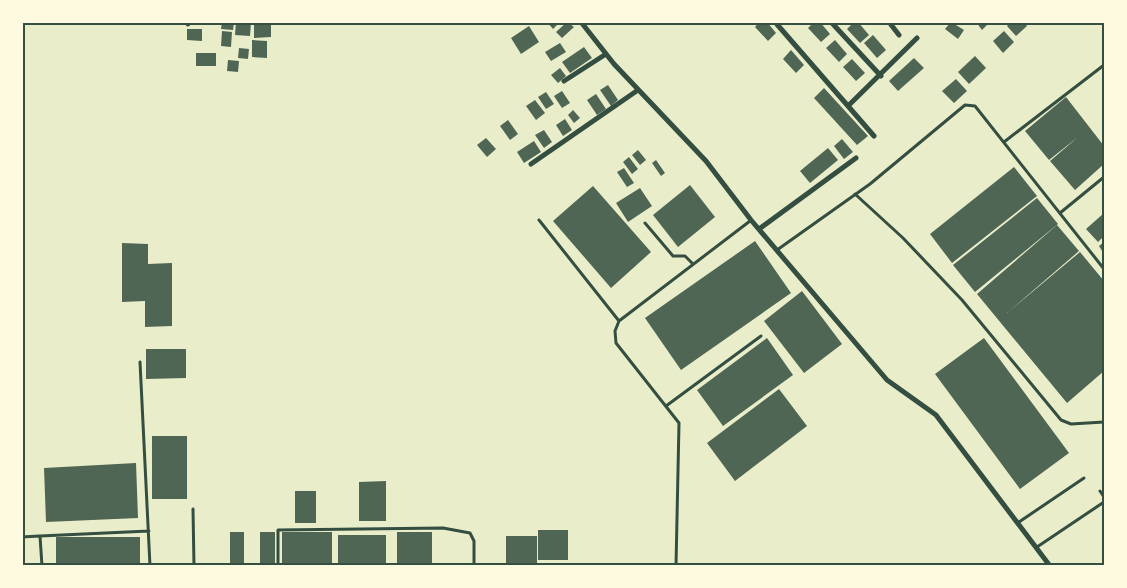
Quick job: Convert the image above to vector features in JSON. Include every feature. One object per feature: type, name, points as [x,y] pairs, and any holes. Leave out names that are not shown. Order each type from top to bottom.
[{"type":"street","points":[[581,22],[638,90],[706,161],[759,229],[887,380],[936,415],[1050,566]]},
{"type":"street","points":[[775,22],[874,136]]},
{"type":"street","points":[[831,22],[881,76]]},
{"type":"street","points":[[889,22],[899,35]]},
{"type":"street","points":[[848,106],[917,38]]},
{"type":"street","points":[[564,81],[606,54]]},
{"type":"street","points":[[531,164],[638,90]]},
{"type":"street","points":[[759,229],[856,159]]},
{"type":"lane","points":[[1005,142],[1104,65]]},
{"type":"lane","points":[[777,250],[855,194],[965,105],[975,106],[1104,269]]},
{"type":"lane","points":[[1060,213],[1104,177]]},
{"type":"lane","points":[[855,194],[903,238],[962,300],[1061,420],[1071,424],[1104,422]]},
{"type":"lane","points":[[539,220],[619,321]]},
{"type":"lane","points":[[676,566],[679,423],[616,343],[615,331],[619,321],[752,220]]},
{"type":"lane","points":[[645,223],[673,256],[685,256],[693,264]]},
{"type":"lane","points":[[666,406],[760,336]]},
{"type":"lane","points":[[140,362],[150,566]]},
{"type":"lane","points":[[1018,522],[1084,478]]},
{"type":"lane","points":[[1100,491],[1104,497]]},
{"type":"lane","points":[[1037,547],[1104,502]]},
{"type":"lane","points":[[193,509],[194,566]]},
{"type":"lane","points":[[278,566],[278,530],[443,528],[470,532],[474,541],[474,566]]},
{"type":"lane","points":[[22,537],[149,531]]},
{"type":"lane","points":[[40,536],[42,566]]},
{"type":"building","points":[[222,22],[234,22],[233,30],[221,29]]},
{"type":"building","points":[[236,22],[251,22],[250,36],[235,35]]},
{"type":"building","points":[[254,22],[271,22],[271,37],[254,38]]},
{"type":"building","points":[[547,22],[560,22],[553,29]]},
{"type":"building","points":[[567,22],[574,27],[562,38],[556,32]]},
{"type":"building","points":[[759,22],[767,22],[776,33],[768,41],[755,27]]},
{"type":"building","points":[[814,22],[820,22],[830,34],[821,42],[808,28]]},
{"type":"building","points":[[854,22],[858,22],[869,35],[860,43],[847,29]]},
{"type":"building","points":[[951,22],[964,30],[958,39],[945,29]]},
{"type":"building","points":[[976,22],[990,22],[982,30]]},
{"type":"building","points":[[1011,22],[1024,22],[1027,26],[1016,36],[1007,26]]},
{"type":"building","points":[[529,26],[539,42],[521,54],[511,38]]},
{"type":"building","points":[[187,29],[202,29],[202,41],[187,40]]},
{"type":"building","points":[[222,31],[232,32],[231,47],[221,46]]},
{"type":"building","points":[[1004,31],[1014,42],[1003,53],[993,41]]},
{"type":"building","points":[[873,35],[886,50],[877,58],[864,43]]},
{"type":"building","points":[[252,40],[267,41],[267,58],[252,57]]},
{"type":"building","points":[[835,40],[847,54],[839,62],[826,48]]},
{"type":"building","points":[[560,43],[566,52],[551,61],[545,52]]},
{"type":"building","points":[[584,47],[592,58],[570,73],[562,62]]},
{"type":"building","points":[[239,48],[249,49],[248,59],[238,58]]},
{"type":"building","points":[[791,50],[804,65],[796,73],[783,59]]},
{"type":"building","points":[[196,53],[216,53],[216,66],[196,66]]},
{"type":"building","points":[[975,56],[986,68],[969,84],[958,72]]},
{"type":"building","points":[[914,58],[924,68],[898,91],[889,81]]},
{"type":"building","points":[[852,59],[865,73],[856,81],[843,67]]},
{"type":"building","points":[[228,60],[239,61],[238,72],[227,71]]},
{"type":"building","points":[[560,68],[566,76],[558,83],[551,75]]},
{"type":"building","points":[[956,79],[967,91],[954,103],[942,91]]},
{"type":"building","points":[[608,85],[618,100],[611,106],[600,90]]},
{"type":"building","points":[[824,88],[868,136],[857,145],[814,98]]},
{"type":"building","points":[[562,91],[570,103],[562,108],[554,96]]},
{"type":"building","points":[[546,92],[554,104],[546,109],[538,97]]},
{"type":"building","points":[[596,94],[606,109],[597,115],[587,100]]},
{"type":"building","points":[[1066,97],[1104,146],[1104,164],[1075,190],[1050,161],[1078,137],[1049,160],[1025,131]]},
{"type":"building","points":[[535,100],[545,113],[536,120],[526,106]]},
{"type":"building","points":[[573,110],[580,118],[574,123],[568,115]]},
{"type":"building","points":[[565,119],[572,130],[563,136],[556,125]]},
{"type":"building","points":[[508,120],[518,134],[510,140],[500,126]]},
{"type":"building","points":[[544,130],[552,142],[544,148],[535,135]]},
{"type":"building","points":[[486,138],[496,149],[487,157],[477,145]]},
{"type":"building","points":[[842,139],[853,152],[844,159],[834,146]]},
{"type":"building","points":[[534,141],[541,152],[524,163],[517,152]]},
{"type":"building","points":[[828,148],[838,160],[810,183],[800,171]]},
{"type":"building","points":[[638,150],[646,160],[640,165],[632,155]]},
{"type":"building","points":[[629,157],[638,169],[632,174],[623,162]]},
{"type":"building","points":[[656,160],[665,173],[661,176],[652,163]]},
{"type":"building","points":[[1014,167],[1037,196],[952,263],[930,234]]},
{"type":"building","points":[[624,168],[634,183],[627,187],[617,172]]},
{"type":"building","points":[[690,185],[715,217],[678,247],[653,215]]},
{"type":"building","points":[[593,186],[651,252],[611,288],[553,221]]},
{"type":"building","points":[[640,188],[652,206],[628,222],[616,203]]},
{"type":"building","points":[[1037,198],[1058,224],[975,292],[953,265]]},
{"type":"building","points":[[1104,213],[1104,236],[1098,242],[1086,229]]},
{"type":"building","points":[[1057,225],[1079,251],[1007,313],[1080,252],[1104,281],[1104,371],[1067,403],[977,294]]},
{"type":"building","points":[[755,241],[791,293],[681,370],[645,318]]},
{"type":"building","points":[[1104,242],[1104,254],[1099,246]]},
{"type":"building","points":[[122,243],[148,244],[148,264],[172,263],[172,326],[145,327],[145,301],[122,302]]},
{"type":"building","points":[[802,291],[842,344],[804,373],[764,321]]},
{"type":"building","points":[[767,338],[793,375],[723,426],[697,390]]},
{"type":"building","points":[[984,338],[1069,453],[1020,489],[935,374]]},
{"type":"building","points":[[146,349],[186,349],[186,378],[146,379]]},
{"type":"building","points":[[779,389],[807,426],[735,481],[707,443]]},
{"type":"building","points":[[152,436],[187,436],[187,499],[152,499]]},
{"type":"building","points":[[136,463],[138,518],[46,522],[44,468]]},
{"type":"building","points":[[386,481],[386,521],[359,521],[359,482]]},
{"type":"building","points":[[295,491],[316,491],[316,523],[295,523]]},
{"type":"building","points":[[538,530],[568,530],[568,560],[538,560]]},
{"type":"building","points":[[230,532],[244,532],[244,565],[230,565]]},
{"type":"building","points":[[260,532],[275,532],[275,564],[260,564]]},
{"type":"building","points":[[282,532],[332,532],[332,566],[282,566]]},
{"type":"building","points":[[397,532],[432,532],[432,566],[397,566]]},
{"type":"building","points":[[338,535],[386,535],[386,566],[338,566]]},
{"type":"building","points":[[506,536],[537,536],[537,566],[506,566]]},
{"type":"building","points":[[56,537],[140,537],[140,566],[56,566]]}]
